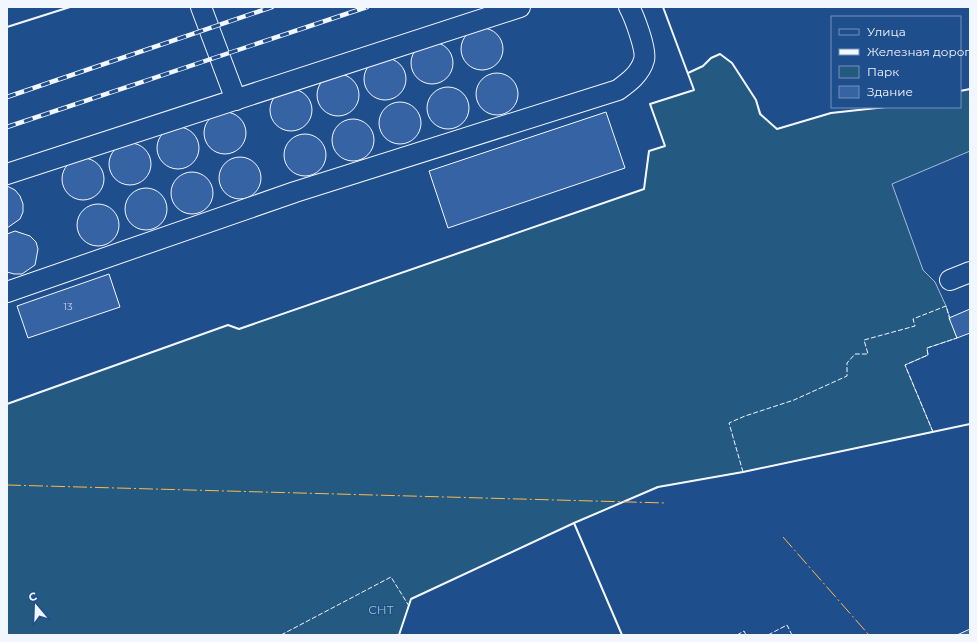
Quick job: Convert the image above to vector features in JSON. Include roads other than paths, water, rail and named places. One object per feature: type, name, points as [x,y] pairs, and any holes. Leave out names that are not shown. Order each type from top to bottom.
[{"type":"lane","points":[[201,7],[236,100]]},
{"type":"lane","points":[[7,174],[520,7]]},
{"type":"lane","points":[[7,292],[295,192],[618,90],[636,76],[645,59],[641,36],[629,7]]},
{"type":"lane","points":[[950,280],[970,272]]},
{"type":"railway","points":[[7,97],[272,7]]},
{"type":"railway","points":[[7,127],[367,7]]},
{"type":"park label","name":"СНТ","points":[[381,610]]}]
